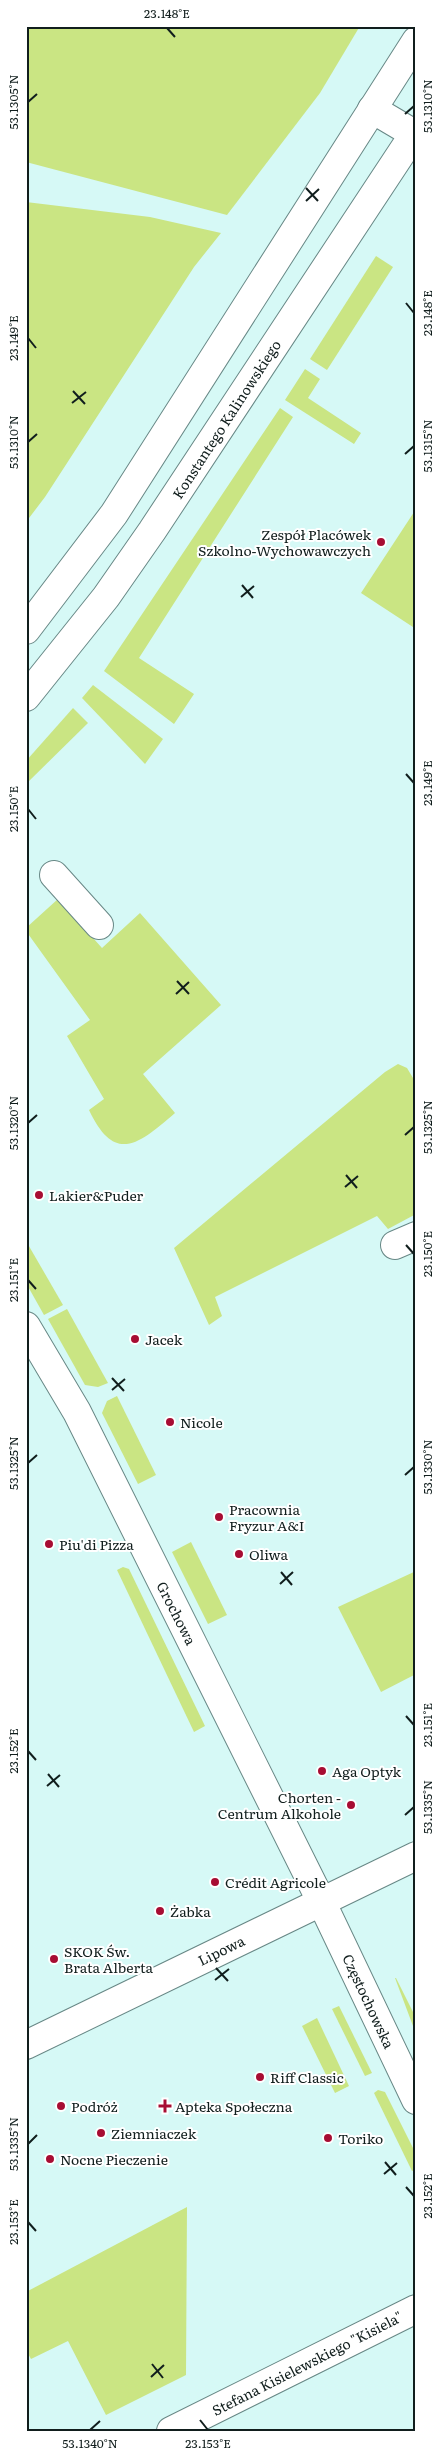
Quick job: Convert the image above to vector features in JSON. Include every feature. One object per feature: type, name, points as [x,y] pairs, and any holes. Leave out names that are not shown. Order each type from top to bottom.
[{"type":"street","points":[[26,630],[114,514],[416,40]]},
{"type":"street","points":[[372,109],[415,133]]},
{"type":"street","name":"Konstantego Kalinowskiego","points":[[26,697],[106,597],[152,531],[415,133]]},
{"type":"street","points":[[26,635],[60,656]]},
{"type":"street","points":[[54,875],[99,925]]},
{"type":"street","name":"Grochowa","points":[[26,1326],[36,1364],[81,1420],[322,1903]]},
{"type":"street","name":"Lipowa","points":[[26,2045],[416,1856]]},
{"type":"street","name":"Częstochowska","points":[[322,1903],[416,2100]]},
{"type":"street","name":"Stefana Kisielewskiego \"Kisiela\"","points":[[171,2431],[416,2308]]},
{"type":"green space","points":[[26,26],[360,26],[320,93],[227,215],[26,162]]},
{"type":"green space","points":[[26,202],[150,217],[221,233],[194,267],[45,497],[26,522]]},
{"type":"green space","points":[[376,256],[393,267],[327,370],[310,359]]},
{"type":"green space","points":[[305,369],[320,379],[308,398],[361,433],[354,444],[285,400]]},
{"type":"green space","points":[[280,408],[293,417],[139,658],[194,694],[174,724],[104,671]]},
{"type":"green space","points":[[416,509],[416,629],[361,593]]},
{"type":"green space","points":[[93,685],[163,739],[145,764],[82,698]]},
{"type":"green space","points":[[73,708],[88,723],[26,784],[26,761]]},
{"type":"green space","points":[[58,899],[102,948],[140,913],[221,1005],[143,1074],[175,1113],[150,1133],[128,1144],[118,1143],[108,1138],[89,1110],[104,1099],[67,1036],[90,1020],[26,931],[26,928]]},
{"type":"green space","points":[[398,1064],[407,1068],[416,1083],[416,1214],[388,1229],[377,1216],[215,1297],[222,1316],[209,1325],[174,1248],[385,1072]]},
{"type":"green space","points":[[26,1241],[63,1305],[44,1315],[26,1283]]},
{"type":"green space","points":[[67,1309],[108,1383],[98,1387],[85,1385],[48,1319]]},
{"type":"green space","points":[[117,1396],[156,1475],[138,1484],[102,1413],[107,1401]]},
{"type":"green space","points":[[191,1542],[227,1615],[208,1624],[172,1552]]},
{"type":"green space","points":[[123,1567],[129,1569],[205,1726],[194,1732],[117,1570]]},
{"type":"green space","points":[[416,1571],[416,1674],[381,1692],[338,1607]]},
{"type":"green space","points":[[395,1978],[416,2018],[416,2034]]},
{"type":"green space","points":[[339,2006],[372,2073],[365,2076],[332,2009]]},
{"type":"green space","points":[[317,2018],[349,2086],[335,2093],[302,2026]]},
{"type":"green space","points":[[378,2090],[385,2092],[416,2154],[416,2169],[412,2171],[374,2093]]},
{"type":"green space","points":[[187,2207],[186,2375],[106,2415],[68,2341],[31,2359],[26,2350],[26,2292]]},
{"type":"place","name":"Zespół Placówek Szkolno-Wychowawczych","points":[[381,542]]},
{"type":"place","name":"Lakier&Puder","points":[[39,1195]]},
{"type":"place","name":"Jacek","points":[[135,1339]]},
{"type":"place","name":"Nicole","points":[[170,1422]]},
{"type":"place","name":"Pracownia Fryzur A&I","points":[[219,1517]]},
{"type":"place","name":"Piu'di Pizza","points":[[49,1544]]},
{"type":"place","name":"Oliwa","points":[[239,1554]]},
{"type":"place","name":"Aga Optyk","points":[[322,1771]]},
{"type":"place","name":"Chorten - Centrum Alkohole","points":[[351,1805]]},
{"type":"place","name":"Crédit Agricole","points":[[215,1882]]},
{"type":"place","name":"Żabka","points":[[160,1911]]},
{"type":"place","name":"SKOK Św. Brata Alberta","points":[[54,1959]]},
{"type":"place","name":"Riff Classic","points":[[260,2077]]},
{"type":"place","name":"Podróż","points":[[61,2106]]},
{"type":"place","name":"Apteka Społeczna","points":[[165,2106]]},
{"type":"place","name":"Ziemniaczek","points":[[101,2133]]},
{"type":"place","name":"Toriko","points":[[328,2138]]},
{"type":"place","name":"Nocne Pieczenie","points":[[50,2159]]}]
